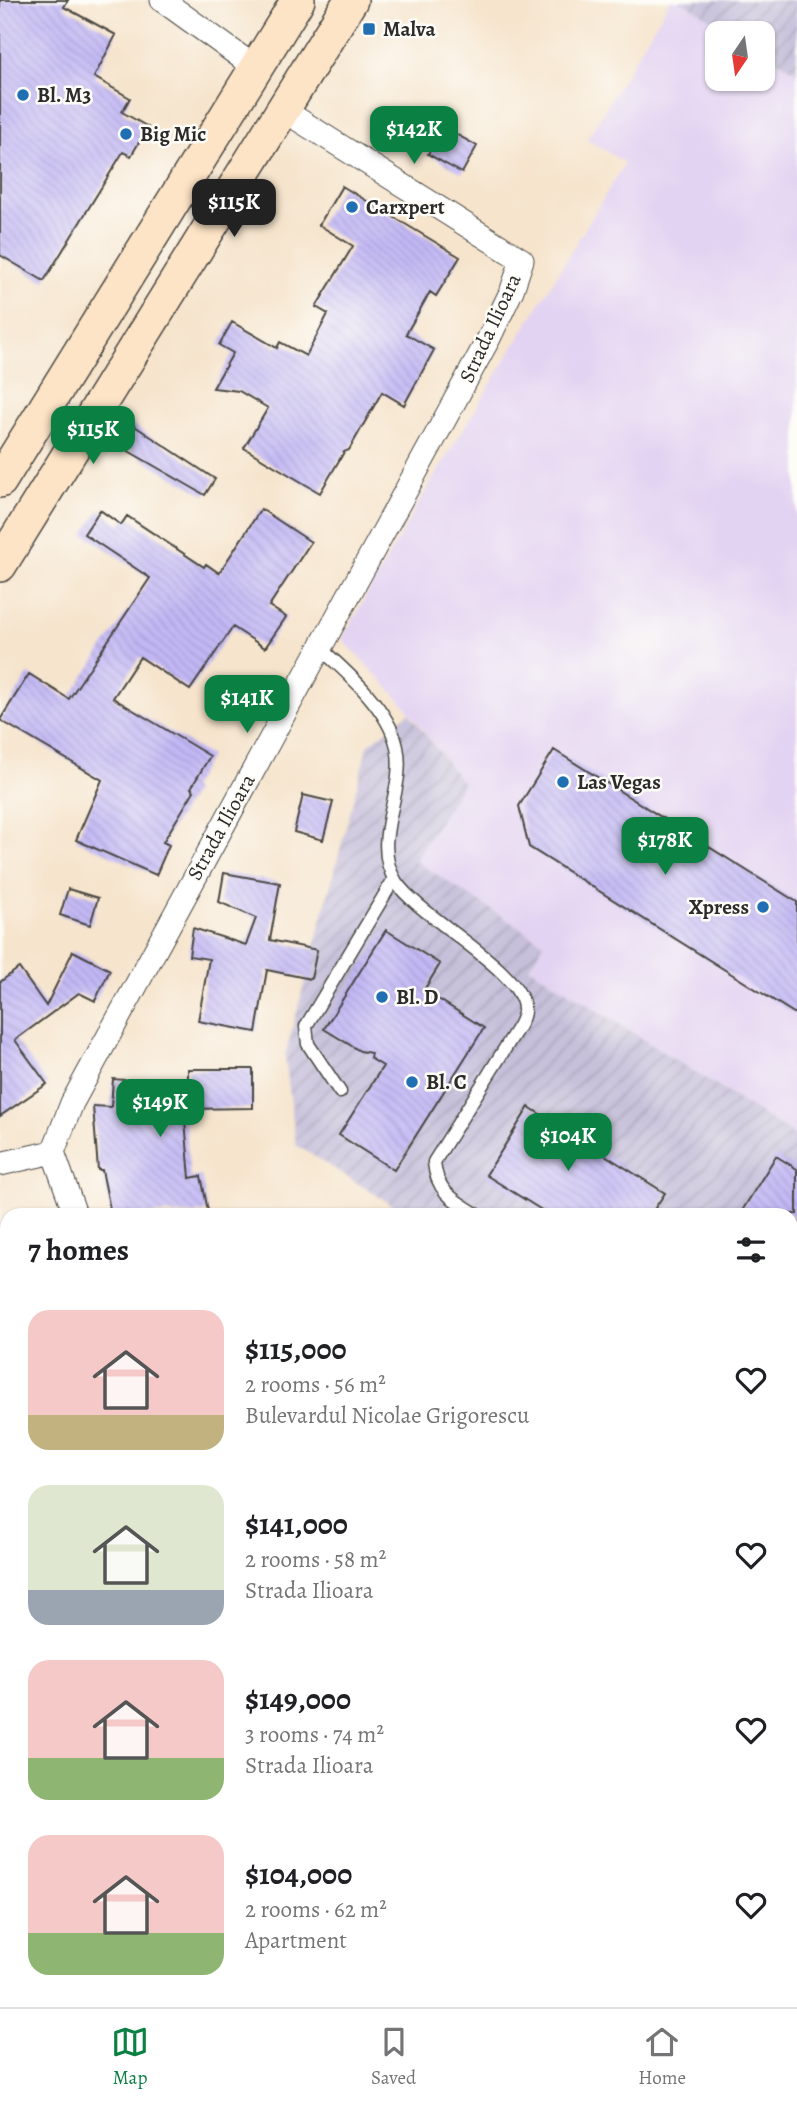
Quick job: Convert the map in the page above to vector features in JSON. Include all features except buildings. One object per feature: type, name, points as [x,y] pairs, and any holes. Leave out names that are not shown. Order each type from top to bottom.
[{"type":"main road","points":[[0,481],[298,0]]},
{"type":"main road","points":[[0,565],[351,0]]},
{"type":"main road","points":[[256,68],[283,110]]},
{"type":"street","points":[[162,0],[256,68]]},
{"type":"street","name":"Strada Ilioara","points":[[53,1152],[85,1076],[501,316],[522,260],[283,110]]},
{"type":"street","points":[[0,1164],[53,1152],[73,1208]]},
{"type":"lane","points":[[320,648],[385,719],[397,746],[398,768],[386,844],[387,861],[394,879],[416,905],[510,978],[523,1000],[524,1011],[519,1026],[434,1162],[435,1177],[441,1189],[450,1199],[466,1208]]},
{"type":"lane","points":[[340,1092],[308,1044],[306,1026],[394,879]]},
{"type":"shaded area","points":[[670,0],[680,0],[714,21],[705,21],[705,91],[775,91],[775,58],[797,72],[797,1137],[529,967],[544,943],[414,861],[463,783],[402,702],[342,639],[418,504],[625,163],[587,139]]},
{"type":"shaded area","points":[[680,0],[797,0],[797,72],[775,58],[775,21],[714,21]]},
{"type":"shaded area","points":[[409,713],[463,783],[415,861],[544,943],[529,967],[797,1137],[797,1208],[397,1208],[296,1145],[285,1056],[368,745]]},
{"type":"place","name":"Malva","points":[[369,29]]},
{"type":"place","name":"Bl. M3","points":[[23,95]]},
{"type":"place","name":"Big Mic","points":[[126,134]]},
{"type":"place","name":"Carxpert","points":[[352,207]]},
{"type":"place","name":"Las Vegas","points":[[563,782]]},
{"type":"place","name":"Xpress","points":[[763,907]]},
{"type":"place","name":"Bl. D","points":[[382,997]]},
{"type":"place","name":"Bl. C","points":[[412,1082]]}]
